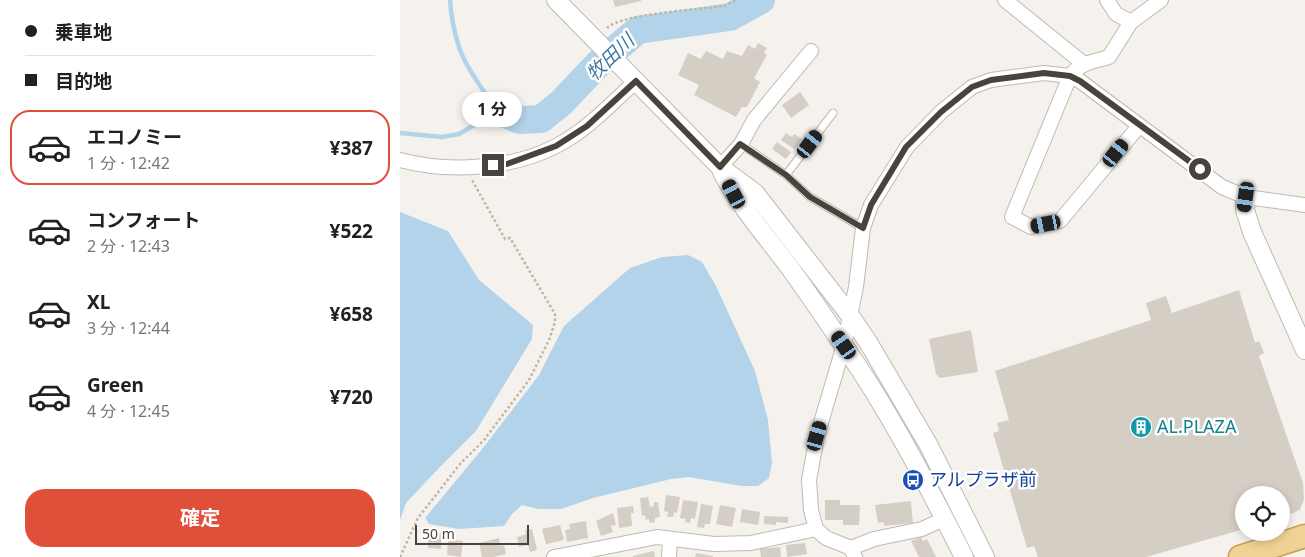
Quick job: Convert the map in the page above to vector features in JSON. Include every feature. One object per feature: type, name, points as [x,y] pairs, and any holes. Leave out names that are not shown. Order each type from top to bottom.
[{"type":"highway","points":[[1240,557],[1305,536]]},
{"type":"street","points":[[556,0],[720,167],[755,193],[849,314],[868,342],[928,444],[985,557]]},
{"type":"street","points":[[1005,0],[1084,64]]},
{"type":"street","points":[[1107,0],[1116,14],[1131,22]]},
{"type":"street","points":[[1139,126],[1060,221],[1031,227],[1012,217],[1070,76],[1077,68],[1084,64],[1109,57],[1131,22],[1161,0]]},
{"type":"street","points":[[720,167],[740,144],[754,120],[810,51]]},
{"type":"street","points":[[944,519],[922,529],[874,539],[853,552],[826,538],[816,529],[811,510],[809,480],[817,436],[844,345],[856,287],[863,228],[871,205],[906,147],[941,112],[972,87],[991,80],[1044,73],[1070,76],[1080,81],[1222,187],[1246,197],[1305,205]]},
{"type":"street","points":[[400,160],[412,163],[465,168],[507,164],[556,146],[587,126],[636,81]]},
{"type":"street","points":[[720,167],[746,212],[790,268],[844,345],[906,448],[964,557]]},
{"type":"street","points":[[1246,197],[1245,210],[1252,232],[1305,350]]},
{"type":"street","points":[[554,557],[657,537],[714,544],[750,543],[816,529]]},
{"type":"street","points":[[669,557],[670,539]]},
{"type":"lane","points":[[786,175],[833,113]]},
{"type":"lane","points":[[740,144],[786,175],[810,197],[863,228]]},
{"type":"path","points":[[596,41],[610,25],[628,18],[724,6],[736,0]]},
{"type":"path","points":[[400,557],[418,518],[460,464],[484,440],[529,380],[549,340],[555,322],[555,314],[510,238],[505,239],[465,168]]},
{"type":"water","points":[[400,212],[448,231],[479,280],[533,325],[532,339],[476,431],[406,503],[400,520]]},
{"type":"water","points":[[688,255],[702,262],[716,286],[755,371],[768,420],[772,463],[769,478],[758,486],[741,486],[689,477],[671,479],[593,498],[561,509],[538,509],[522,505],[512,514],[504,526],[459,529],[429,524],[425,518],[483,448],[539,375],[564,326],[630,268],[662,257]]},
{"type":"building","points":[[613,0],[641,0],[641,1],[615,7]]},
{"type":"building","points":[[758,43],[767,48],[764,53],[767,55],[754,78],[760,82],[747,107],[742,107],[736,117],[694,95],[699,85],[678,75],[688,53],[701,59],[706,51],[723,59],[727,51],[742,56],[748,45],[755,49]]},
{"type":"building","points":[[800,92],[809,105],[791,118],[782,105]]},
{"type":"building","points":[[786,133],[792,137],[794,134],[802,139],[794,149],[781,140]]},
{"type":"building","points":[[777,142],[791,152],[786,159],[772,149]]},
{"type":"building","name":"AL.PLAZA","points":[[1239,290],[1255,343],[1259,341],[1264,353],[1259,356],[1303,483],[1304,499],[1300,510],[1290,514],[1290,486],[1235,486],[1235,532],[1146,557],[1038,557],[1034,546],[1027,548],[993,433],[999,431],[997,423],[1009,420],[995,371],[1151,320],[1146,303],[1166,296],[1172,313]]},
{"type":"building","points":[[971,330],[978,372],[940,378],[936,374],[929,339]]},
{"type":"building","points":[[666,495],[680,497],[677,513],[674,512],[673,517],[667,517],[668,512],[664,511]]},
{"type":"building","points":[[648,497],[650,507],[654,506],[654,502],[658,502],[660,517],[655,518],[655,522],[650,523],[649,519],[646,520],[645,515],[642,516],[640,498]]},
{"type":"building","points":[[683,500],[698,502],[695,519],[691,518],[690,523],[685,522],[686,519],[680,518]]},
{"type":"building","points":[[825,500],[840,500],[840,505],[860,505],[859,525],[843,525],[843,520],[825,520]]},
{"type":"building","points":[[911,501],[913,523],[885,526],[883,522],[878,523],[875,505]]},
{"type":"building","points":[[701,504],[713,506],[710,524],[705,524],[704,528],[697,527]]},
{"type":"building","points":[[720,505],[736,508],[732,527],[716,524]]},
{"type":"building","points":[[633,506],[634,513],[631,513],[632,526],[619,528],[617,508]]},
{"type":"building","points":[[742,509],[760,512],[758,525],[740,522]]},
{"type":"building","points":[[613,513],[616,525],[611,526],[613,532],[601,536],[596,521]]},
{"type":"building","points":[[764,516],[788,517],[788,523],[764,524]]},
{"type":"building","points":[[586,521],[588,538],[567,542],[565,530],[570,529],[569,524]]},
{"type":"building","points":[[560,525],[564,540],[546,544],[542,529]]},
{"type":"building","points":[[532,529],[537,550],[530,552],[528,545],[519,547],[517,537],[526,534],[525,530]]},
{"type":"building","points":[[429,533],[442,534],[441,549],[428,548]]},
{"type":"building","points":[[921,537],[923,541],[927,539],[936,557],[919,557],[911,541]]},
{"type":"building","points":[[499,538],[500,546],[504,545],[506,554],[482,557],[479,543]]},
{"type":"building","points":[[448,539],[463,541],[461,557],[447,555]]},
{"type":"building","points":[[805,543],[807,554],[787,557],[786,545]]},
{"type":"building","points":[[780,547],[781,557],[761,557],[760,549]]},
{"type":"building","points":[[654,551],[655,557],[633,557],[633,556]]},
{"type":"building","points":[[696,553],[713,556],[713,557],[695,557]]},
{"type":"waterway","points":[[400,133],[442,137],[459,134],[498,111],[476,80],[462,55],[454,29],[450,0]]},
{"type":"waterway","name":"牧田川","points":[[498,111],[519,120],[541,119],[561,103],[598,64],[638,30],[730,17],[761,0]]},
{"type":"place","name":"AL.PLAZA","points":[[1141,427]]},
{"type":"place","name":"アルプラザ前","points":[[913,480]]},
{"type":"route","points":[[493,165],[507,164],[556,146],[587,126],[636,81],[720,167],[740,144],[786,175],[810,197],[863,228],[871,205],[906,147],[941,112],[972,87],[991,80],[1044,73],[1070,76],[1080,81],[1200,169]]}]
